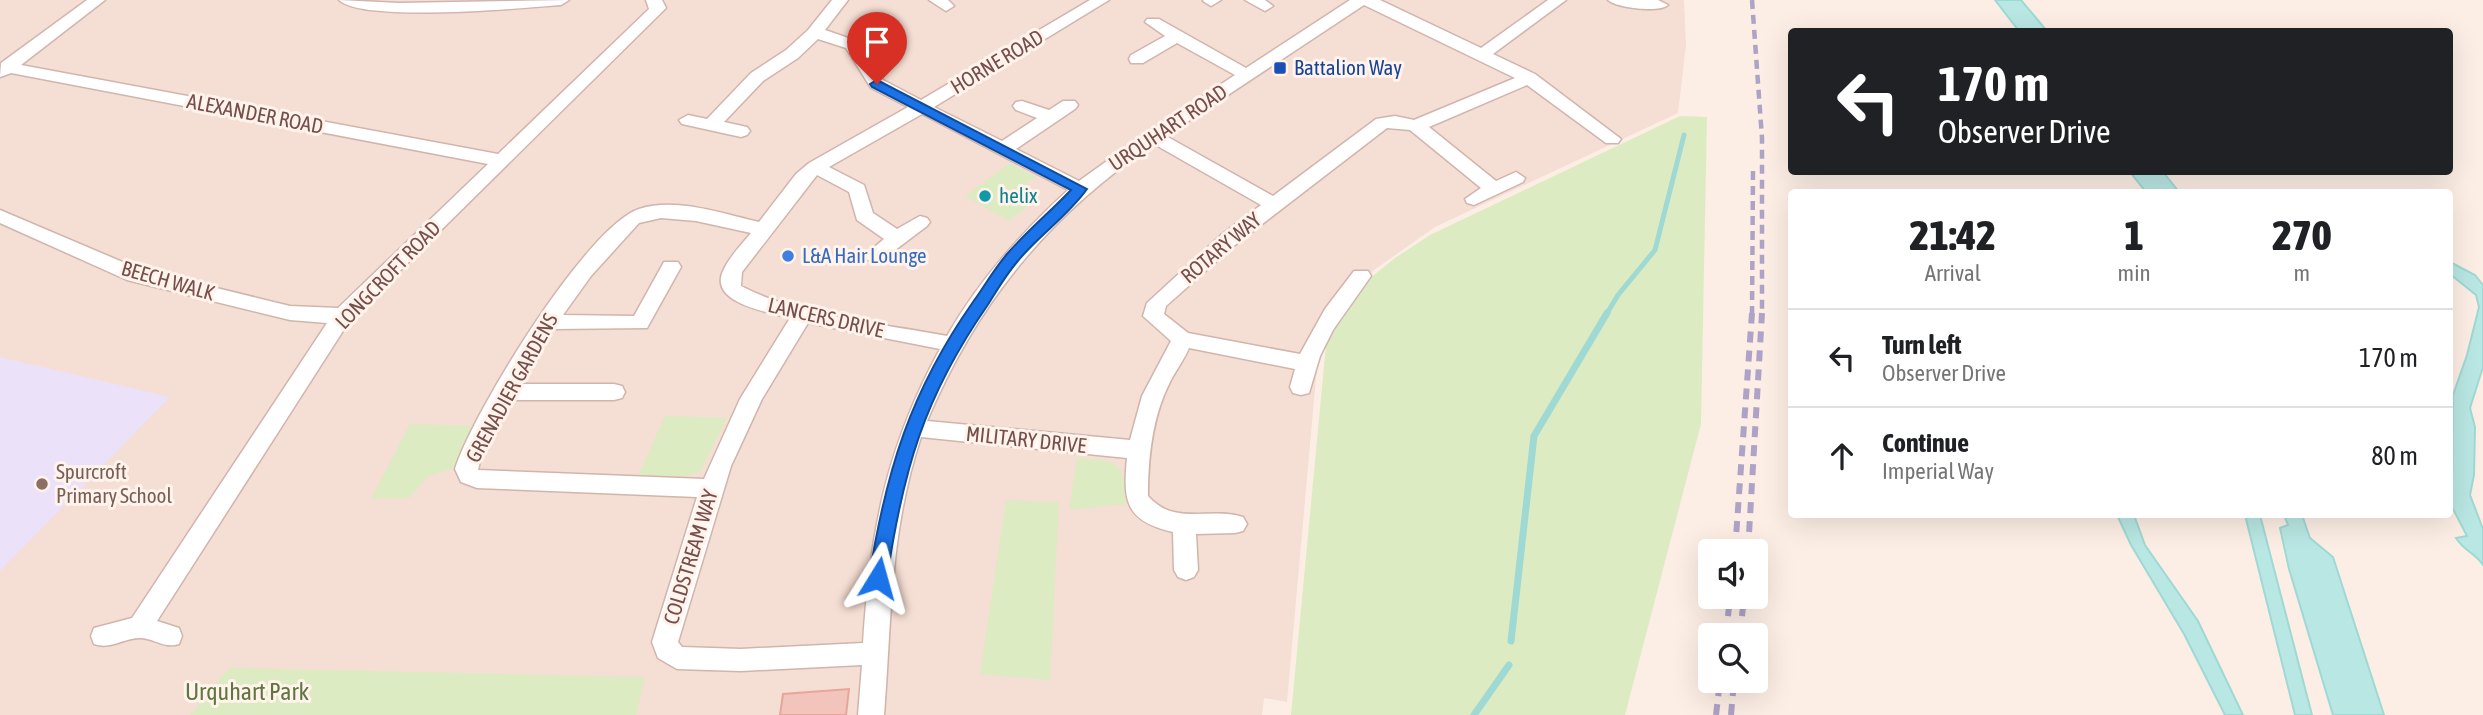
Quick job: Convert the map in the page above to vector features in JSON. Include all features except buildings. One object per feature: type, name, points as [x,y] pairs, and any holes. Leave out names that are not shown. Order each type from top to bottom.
[{"type":"street","points":[[4,70],[97,0]]},
{"type":"street","points":[[347,0],[399,8],[471,7],[561,0]]},
{"type":"street","name":"LONGCROFT ROAD","points":[[140,627],[343,315],[659,8],[654,0]]},
{"type":"street","points":[[711,125],[757,77],[792,54],[814,33],[840,0]]},
{"type":"street","name":"HORNE ROAD","points":[[739,261],[816,167],[1101,0]]},
{"type":"street","name":"URQUHART ROAD","points":[[871,715],[878,578],[900,465],[925,397],[952,344],[1011,259],[1080,189],[1154,136],[1361,0]]},
{"type":"street","points":[[1367,0],[1529,78],[1612,139]]},
{"type":"street","points":[[1482,55],[1558,0]]},
{"type":"street","points":[[1619,6],[1660,5]]},
{"type":"street","points":[[1153,22],[1247,75]]},
{"type":"street","points":[[814,33],[838,38],[853,46],[860,54],[867,74],[877,84],[1080,189]]},
{"type":"street","points":[[1137,60],[1177,36]]},
{"type":"street","name":"ALEXANDER ROAD","points":[[4,70],[503,161]]},
{"type":"street","points":[[1493,189],[1416,127],[1529,78]]},
{"type":"street","points":[[1003,149],[1069,105]]},
{"type":"street","points":[[1022,106],[1050,117]]},
{"type":"street","points":[[688,120],[741,131]]},
{"type":"street","name":"ROTARY WAY","points":[[1182,339],[1153,316],[1157,303],[1187,275],[1273,204],[1382,123],[1395,121],[1416,127]]},
{"type":"street","points":[[1154,136],[1273,204]]},
{"type":"street","points":[[816,167],[856,189],[864,216],[897,238]]},
{"type":"street","points":[[1474,199],[1516,178]]},
{"type":"street","name":"GRENADIER GARDENS","points":[[712,488],[469,476],[466,469],[471,453],[504,392],[547,322],[572,285],[632,219],[642,213],[662,210],[764,229]]},
{"type":"street","name":"BEECH WALK","points":[[0,216],[134,275],[290,313],[343,315]]},
{"type":"street","points":[[875,255],[920,222]]},
{"type":"street","name":"LANCERS DRIVE","points":[[739,261],[732,271],[730,282],[741,296],[802,315],[952,344]]},
{"type":"street","points":[[547,322],[640,323],[671,267]]},
{"type":"street","points":[[1301,387],[1305,363],[1335,307],[1361,276]]},
{"type":"street","name":"COLDSTREAM WAY","points":[[802,315],[752,396],[712,488],[665,642],[667,650],[677,658],[741,660],[876,653]]},
{"type":"street","points":[[1235,524],[1184,524],[1156,519],[1137,499],[1139,450],[1153,397],[1182,339],[1305,363]]},
{"type":"street","points":[[504,392],[614,392]]},
{"type":"street","name":"MILITARY DRIVE","points":[[913,428],[1139,450]]},
{"type":"street","points":[[1184,524],[1186,570]]},
{"type":"street","points":[[103,636],[140,627],[170,636]]},
{"type":"shaded area","points":[[0,0],[1684,0],[1686,45],[1678,113],[1435,227],[1374,270],[1345,302],[1329,329],[1317,366],[1287,702],[1264,698],[1262,715],[0,715]]},
{"type":"shaded area","name":"Spurcroft Primary School","points":[[0,357],[170,397],[0,571]]},
{"type":"green space","points":[[1680,116],[1707,117],[1701,424],[1625,715],[1291,715],[1326,347],[1341,315],[1364,283],[1430,235]]},
{"type":"green space","points":[[1010,163],[1036,177],[1010,196],[1028,206],[1009,221],[965,196]]},
{"type":"green space","points":[[665,416],[727,418],[701,471],[683,477],[638,476]]},
{"type":"green space","points":[[410,424],[475,426],[454,468],[427,477],[409,498],[371,499]]},
{"type":"green space","points":[[1077,458],[1102,460],[1117,465],[1123,478],[1126,504],[1069,510]]},
{"type":"green space","points":[[1006,500],[1059,502],[1050,680],[980,674]]},
{"type":"green space","name":"Urquhart Park","points":[[229,668],[645,677],[636,715],[190,715]]},
{"type":"water","points":[[1995,0],[2021,0],[2044,28],[2017,28]]},
{"type":"water","points":[[2132,175],[2165,175],[2177,189],[2144,189]]},
{"type":"water","points":[[2453,264],[2475,275],[2483,285],[2483,367],[2470,408],[2475,427],[2474,475],[2470,495],[2483,529],[2483,565],[2456,538],[2467,536],[2453,509],[2453,395],[2479,307],[2476,295],[2453,276]]},
{"type":"water","points":[[2118,518],[2135,518],[2145,545],[2198,621],[2243,715],[2225,715],[2184,634],[2131,545]]},
{"type":"water","points":[[2246,518],[2261,518],[2312,715],[2295,715]]},
{"type":"water","points":[[2285,518],[2303,518],[2310,538],[2333,557],[2384,715],[2333,715],[2289,569],[2280,528],[2288,525]]},
{"type":"waterway","points":[[1606,315],[1618,295],[1655,250],[1684,135]]},
{"type":"waterway","points":[[1511,641],[1534,436],[1607,313]]},
{"type":"waterway","points":[[1474,715],[1509,665]]},
{"type":"railway","points":[[1752,0],[1762,138],[1762,313]]},
{"type":"railway","points":[[1752,315],[1753,170]]},
{"type":"railway","points":[[1736,539],[1752,313]]},
{"type":"railway","points":[[1749,539],[1762,313]]},
{"type":"railway","points":[[1727,623],[1729,609]]},
{"type":"railway","points":[[1741,623],[1743,609]]},
{"type":"railway","points":[[1716,715],[1719,693]]},
{"type":"railway","points":[[1731,715],[1733,693]]},
{"type":"place","name":"Battalion Way","points":[[1280,68]]},
{"type":"place","name":"helix","points":[[985,196]]},
{"type":"place","name":"L&A Hair Lounge","points":[[788,256]]},
{"type":"place","name":"Spurcroft Primary School","points":[[42,484]]},
{"type":"route","points":[[877,84],[1080,189],[1011,259],[952,344],[936,373],[900,465],[888,514],[878,578]]}]
